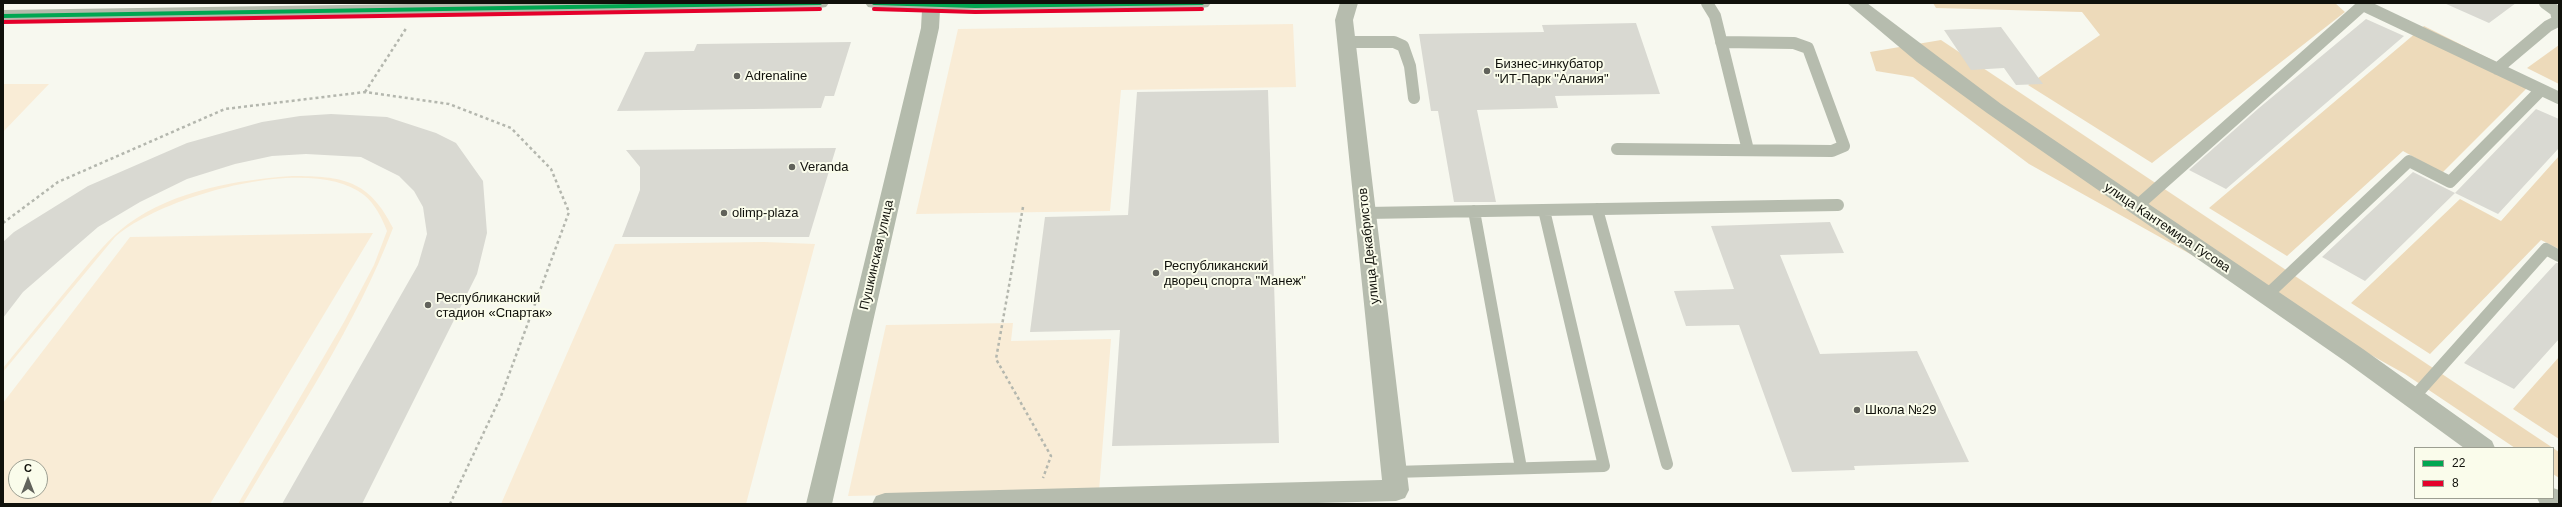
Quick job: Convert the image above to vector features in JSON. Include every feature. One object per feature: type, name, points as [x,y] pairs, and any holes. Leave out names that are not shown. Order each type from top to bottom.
[{"type":"main road","points":[[3,16],[820,3]]},
{"type":"main road","points":[[874,3],[931,5],[1202,3]]},
{"type":"main road","name":"Пушкинская улица","points":[[819,504],[930,28],[931,5]]},
{"type":"street","name":"улица Декабристов","points":[[1349,3],[1344,20],[1346,42],[1396,488]]},
{"type":"street","name":"улица Кантемира Гусова","points":[[1856,3],[1932,65],[2136,207],[2414,397],[2482,447]]},
{"type":"street","points":[[885,504],[1396,488]]},
{"type":"lane","points":[[1707,3],[1715,16],[1748,150]]},
{"type":"lane","points":[[2497,69],[2548,26],[2558,21],[2556,11],[2545,3]]},
{"type":"lane","points":[[2136,207],[2363,4],[2559,98]]},
{"type":"lane","points":[[1346,42],[1394,42],[1403,46],[1410,66],[1414,98]]},
{"type":"lane","points":[[1617,149],[1832,151],[1840,149],[1844,146],[1844,141],[1808,48],[1794,43],[1721,42]]},
{"type":"lane","points":[[2266,296],[2409,161],[2450,182],[2541,90]]},
{"type":"lane","points":[[1366,213],[1838,204]]},
{"type":"lane","points":[[1598,209],[1667,464]]},
{"type":"lane","points":[[1396,488],[1521,468],[1604,466],[1544,210]]},
{"type":"lane","points":[[1474,211],[1521,468]]},
{"type":"lane","points":[[2414,397],[2546,249],[2559,256]]},
{"type":"path","points":[[365,92],[420,10]]},
{"type":"path","points":[[3,223],[58,182],[225,109],[365,92],[449,104],[511,128],[551,169],[569,212],[501,396],[450,504]]},
{"type":"path","points":[[1023,206],[996,359],[1051,456],[1036,500]]},
{"type":"shaded area","points":[[1933,3],[2335,3],[2345,12],[2152,163],[2028,85],[2100,35],[2082,12],[1936,8]]},
{"type":"shaded area","points":[[1293,24],[1296,87],[1121,90],[1110,211],[916,214],[958,29]]},
{"type":"shaded area","points":[[2424,26],[2534,81],[2442,173],[2403,151],[2287,256],[2209,208]]},
{"type":"shaded area","points":[[1941,40],[2552,447],[2514,447],[2405,374],[2029,164],[1913,77],[1876,71],[1870,52]]},
{"type":"shaded area","points":[[2559,45],[2559,84],[2527,68]]},
{"type":"shaded area","points":[[3,84],[49,84],[3,132]]},
{"type":"shaded area","points":[[2559,156],[2559,249],[2541,240],[2430,354],[2351,303],[2460,199],[2501,221]]},
{"type":"shaded area","points":[[292,176],[326,177],[353,184],[364,190],[374,200],[384,212],[393,228],[361,299],[324,369],[243,504],[238,504],[344,322],[374,265],[387,231],[378,212],[364,195],[340,183],[309,178],[274,179],[237,185],[200,195],[166,207],[137,222],[115,237],[3,372],[3,368],[91,261],[108,241],[128,224],[146,212],[186,195],[250,180]]},
{"type":"shaded area","points":[[373,233],[210,504],[3,504],[3,403],[130,237]]},
{"type":"shaded area","points":[[764,242],[815,244],[746,504],[501,504],[615,244]]},
{"type":"shaded area","points":[[1013,323],[1011,341],[1111,339],[1099,491],[848,496],[886,325]]},
{"type":"shaded area","points":[[2559,357],[2559,439],[2513,409]]},
{"type":"shaded area","points":[[2554,449],[2559,452],[2559,478],[2554,475]]},
{"type":"building","points":[[2444,3],[2516,3],[2489,23]]},
{"type":"building","points":[[2366,19],[2404,36],[2226,189],[2189,170],[2259,108]]},
{"type":"building","points":[[1636,23],[1660,94],[1555,96],[1558,108],[1477,110],[1496,202],[1454,202],[1438,111],[1431,111],[1419,34],[1544,32],[1542,25]]},
{"type":"building","points":[[2001,27],[2043,84],[2016,85],[2004,68],[1971,70],[1944,30]]},
{"type":"building","name":"Adrenaline","points":[[851,42],[834,96],[825,96],[821,108],[617,111],[645,52],[694,51],[697,44]]},
{"type":"building","name":"Республиканский дворец спорта \"Манеж\"","points":[[1268,90],[1279,443],[1112,446],[1120,330],[1030,332],[1045,217],[1128,215],[1137,92]]},
{"type":"building","points":[[2536,109],[2559,119],[2559,148],[2498,214],[2455,193]]},
{"type":"building","name":"Республиканский стадион «Спартак»","points":[[331,114],[387,117],[436,133],[456,143],[483,181],[487,233],[477,274],[362,504],[282,504],[418,265],[427,234],[423,207],[414,191],[399,176],[361,157],[306,154],[272,156],[235,164],[187,179],[140,202],[98,227],[23,292],[3,318],[3,242],[14,232],[88,186],[187,143],[262,122],[300,116]]},
{"type":"building","name":"olimp-plaza","points":[[836,148],[809,237],[622,237],[640,190],[640,167],[626,150]]},
{"type":"building","points":[[2413,172],[2455,193],[2365,281],[2322,257]]},
{"type":"building","name":"Школа №29","points":[[1830,222],[1844,253],[1780,255],[1820,354],[1917,351],[1969,462],[1854,466],[1855,470],[1792,472],[1739,325],[1686,326],[1674,291],[1734,289],[1711,226]]},
{"type":"building","points":[[2556,263],[2559,263],[2559,339],[2514,389],[2464,363]]},
{"type":"transit line","name":"22","points":[[3,16],[820,3]]},
{"type":"transit line","name":"22","points":[[874,3],[975,6],[1202,3]]},
{"type":"transit line","name":"8","points":[[3,22],[820,9]]},
{"type":"transit line","name":"8","points":[[874,9],[975,12],[1202,9]]},
{"type":"place","name":"Бизнес-инкубатор \"ИТ-Парк \"Алания\"","points":[[1487,71]]},
{"type":"place","name":"Adrenaline","points":[[737,76]]},
{"type":"place","name":"Veranda","points":[[792,167]]},
{"type":"place","name":"olimp-plaza","points":[[724,213]]},
{"type":"place","name":"Республиканский дворец спорта \"Манеж\"","points":[[1156,273]]},
{"type":"place","name":"Республиканский стадион «Спартак»","points":[[428,305]]},
{"type":"place","name":"Школа №29","points":[[1857,410]]}]
